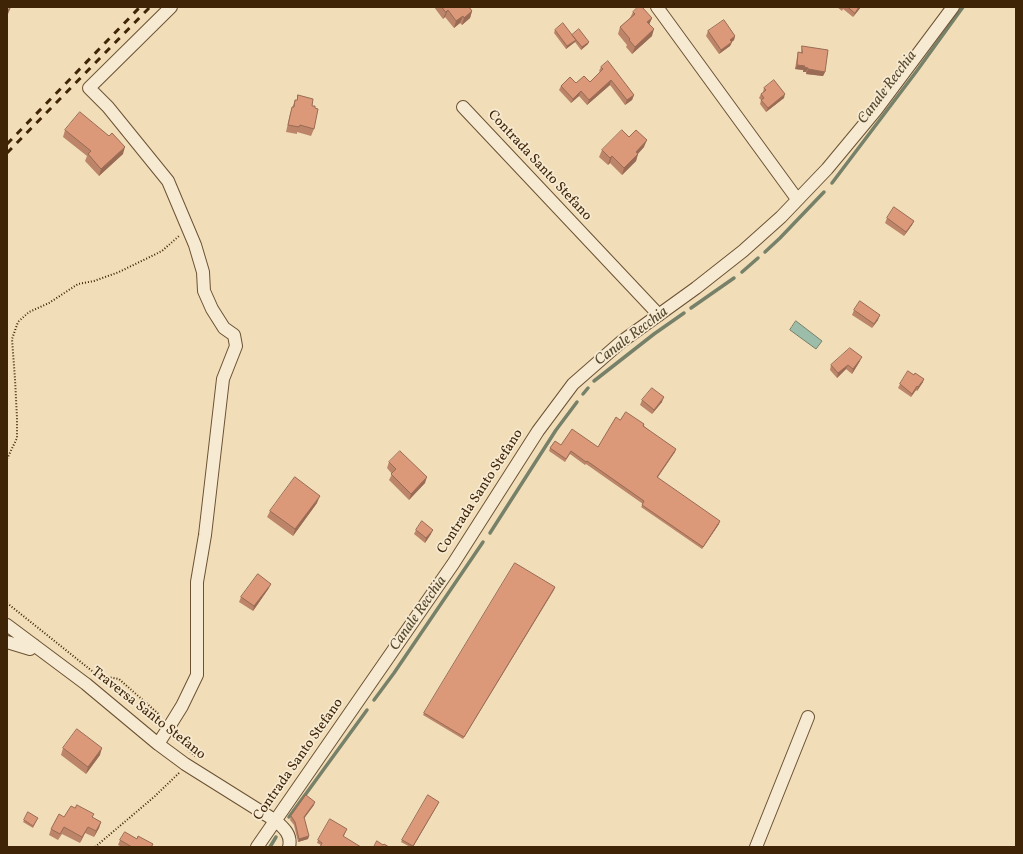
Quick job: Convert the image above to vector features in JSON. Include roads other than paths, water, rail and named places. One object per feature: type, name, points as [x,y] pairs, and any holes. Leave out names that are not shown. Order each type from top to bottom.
[{"type":"street","points":[[158,744],[182,706],[197,675],[197,582],[205,535],[223,379],[236,346],[234,335],[224,328],[212,309],[204,291],[203,272],[195,245],[168,181],[108,107],[89,88],[171,7]]},
{"type":"street","points":[[656,7],[797,200]]},
{"type":"street","name":"Contrada Santo Stefano","points":[[257,847],[452,564],[538,431],[573,384],[621,342],[696,288],[743,251],[781,216],[826,169],[876,110],[953,7]]},
{"type":"street","name":"Contrada Santo Stefano","points":[[463,107],[659,315]]},
{"type":"street","name":"Traversa Santo Stefano","points":[[7,625],[86,684],[158,744],[185,764],[276,820]]},
{"type":"street","points":[[7,642],[30,649],[34,645]]},
{"type":"street","points":[[756,847],[808,717]]},
{"type":"street","points":[[276,820],[286,831],[290,842],[289,847]]},
{"type":"waterway","name":"Canale Recchia","points":[[832,183],[963,7]]},
{"type":"waterway","name":"Canale Recchia","points":[[765,252],[824,192]]},
{"type":"waterway","name":"Canale Recchia","points":[[742,272],[758,258]]},
{"type":"waterway","name":"Canale Recchia","points":[[691,308],[734,278]]},
{"type":"waterway","name":"Canale Recchia","points":[[594,381],[654,334],[684,313]]},
{"type":"waterway","name":"Canale Recchia","points":[[583,394],[588,388]]},
{"type":"waterway","name":"Canale Recchia","points":[[490,533],[556,430],[577,402]]},
{"type":"waterway","name":"Canale Recchia","points":[[374,700],[483,542]]},
{"type":"waterway","name":"Canale Recchia","points":[[289,817],[367,710]]},
{"type":"waterway","name":"Canale Recchia","points":[[270,847],[276,837]]},
{"type":"railway","points":[[7,144],[140,7]]},
{"type":"railway","points":[[7,153],[150,7]]}]
